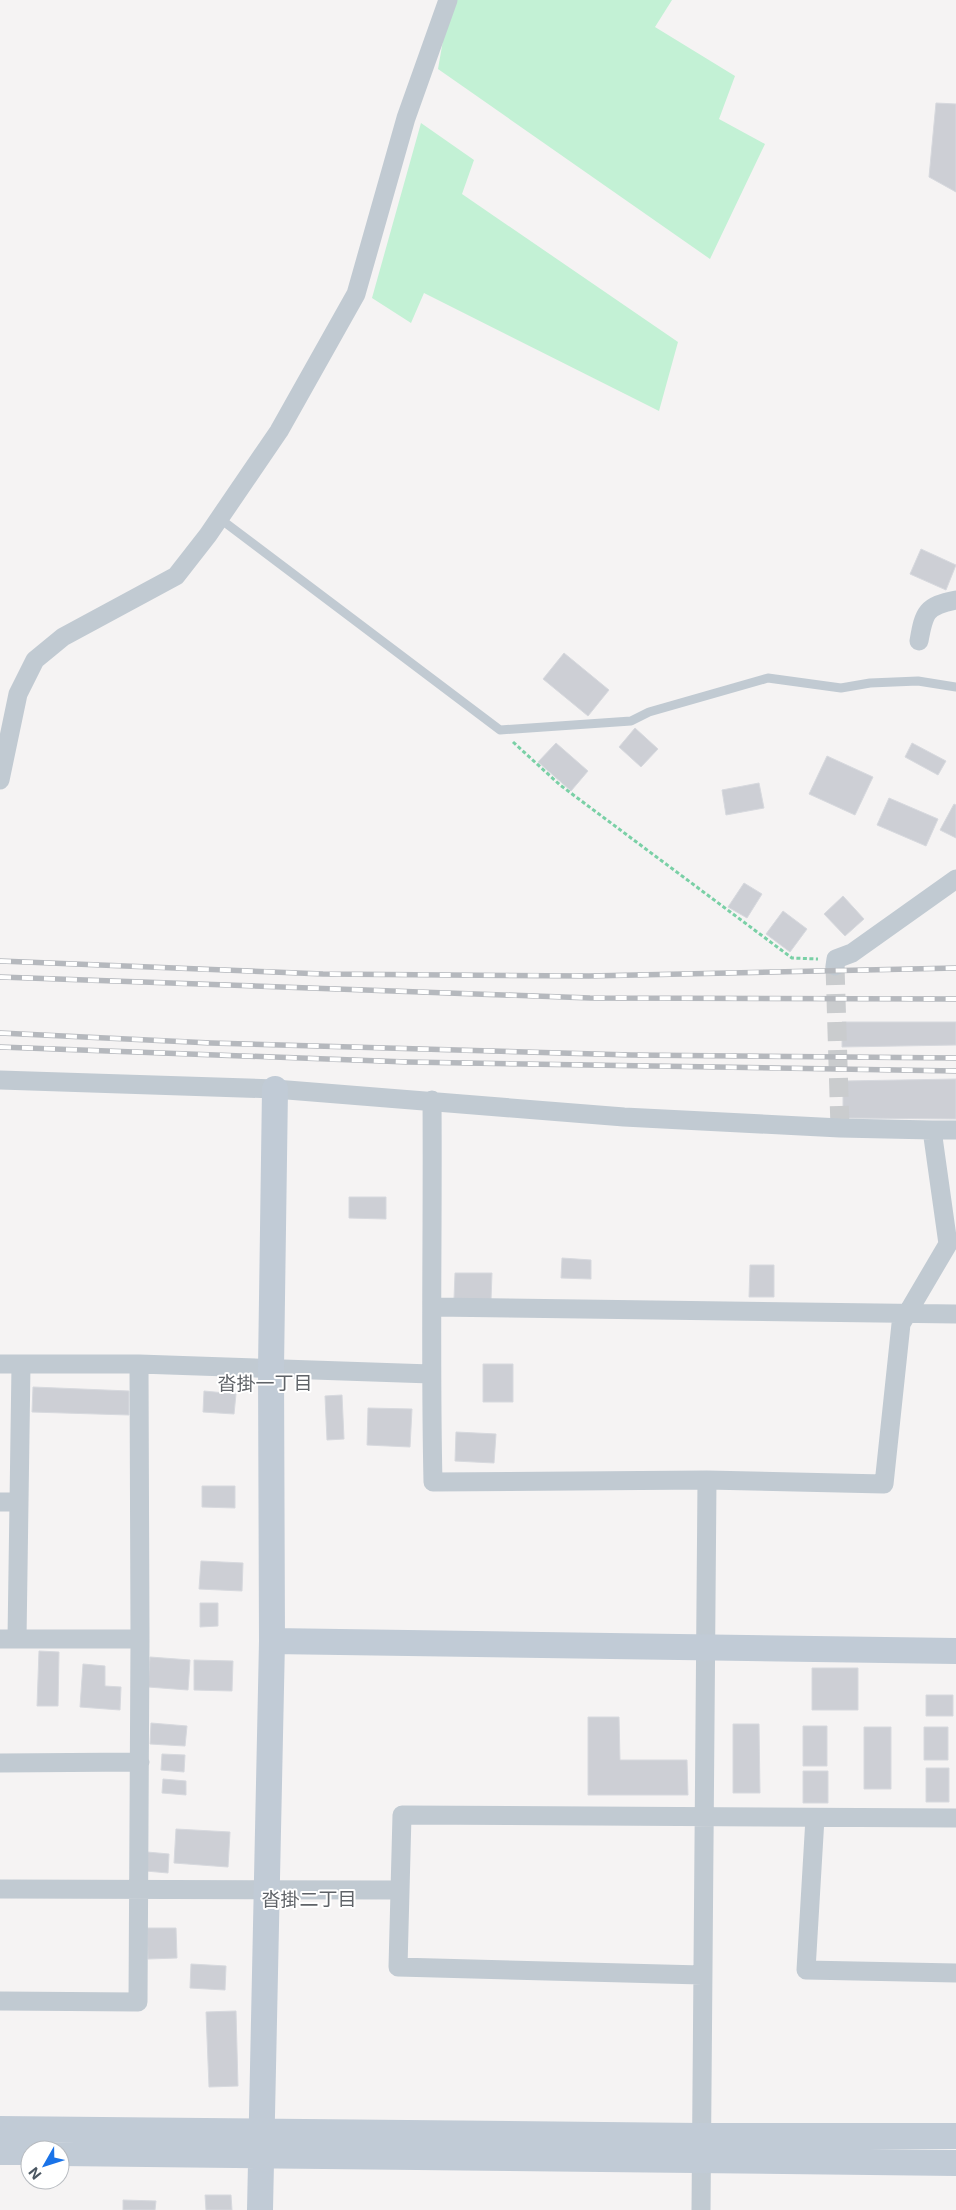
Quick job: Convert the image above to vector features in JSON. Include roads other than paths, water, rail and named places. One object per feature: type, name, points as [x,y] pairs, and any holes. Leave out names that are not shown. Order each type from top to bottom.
[{"type":"street","points":[[0,780],[18,694],[34,660],[63,637],[176,576],[208,536],[279,431],[356,294],[406,118],[448,0]]},
{"type":"street","points":[[919,641],[924,615],[936,604],[956,600]]},
{"type":"street","points":[[835,963],[956,879]]},
{"type":"street","points":[[0,1080],[275,1089],[432,1100],[624,1117],[840,1128],[956,1130]]},
{"type":"street","points":[[260,2210],[272,1640],[271,1368],[275,1089]]},
{"type":"street","points":[[432,1100],[433,1307],[430,1374],[433,1482],[707,1480],[884,1484],[901,1324],[948,1244],[932,1130]]},
{"type":"street","points":[[433,1307],[907,1315],[956,1314]]},
{"type":"street","points":[[0,1364],[139,1364],[430,1374]]},
{"type":"street","points":[[21,1364],[19,1502],[8,1639],[140,1639]]},
{"type":"street","points":[[0,2001],[138,2002],[140,1762],[139,1364]]},
{"type":"street","points":[[701,2210],[707,1480]]},
{"type":"street","points":[[0,1502],[19,1502]]},
{"type":"street","points":[[272,1640],[956,1651]]},
{"type":"street","points":[[0,1763],[140,1762]]},
{"type":"street","points":[[702,1975],[398,1967],[402,1815],[956,1818]]},
{"type":"street","points":[[815,1818],[806,1970],[956,1973]]},
{"type":"street","points":[[0,1889],[400,1890]]},
{"type":"street","points":[[0,2129],[261,2130],[701,2149],[956,2163]]},
{"type":"street","points":[[70,2153],[261,2157],[701,2149],[956,2136]]},
{"type":"street","points":[[0,2152],[20,2152]]},
{"type":"lane","points":[[219,518],[500,730],[632,721],[649,712],[768,678],[841,688],[918,681],[956,687]]},
{"type":"tunnel","points":[[835,966],[840,1128]]},
{"type":"railway","points":[[0,961],[323,974],[589,976],[956,968]]},
{"type":"railway","points":[[0,977],[590,998],[956,999]]},
{"type":"railway","points":[[0,1033],[211,1043],[631,1055],[956,1058]]},
{"type":"railway","points":[[0,1047],[407,1062],[956,1071]]},
{"type":"district","name":"沓掛一丁目","points":[[265,1383]]},
{"type":"district","name":"沓掛二丁目","points":[[309,1899]]}]
